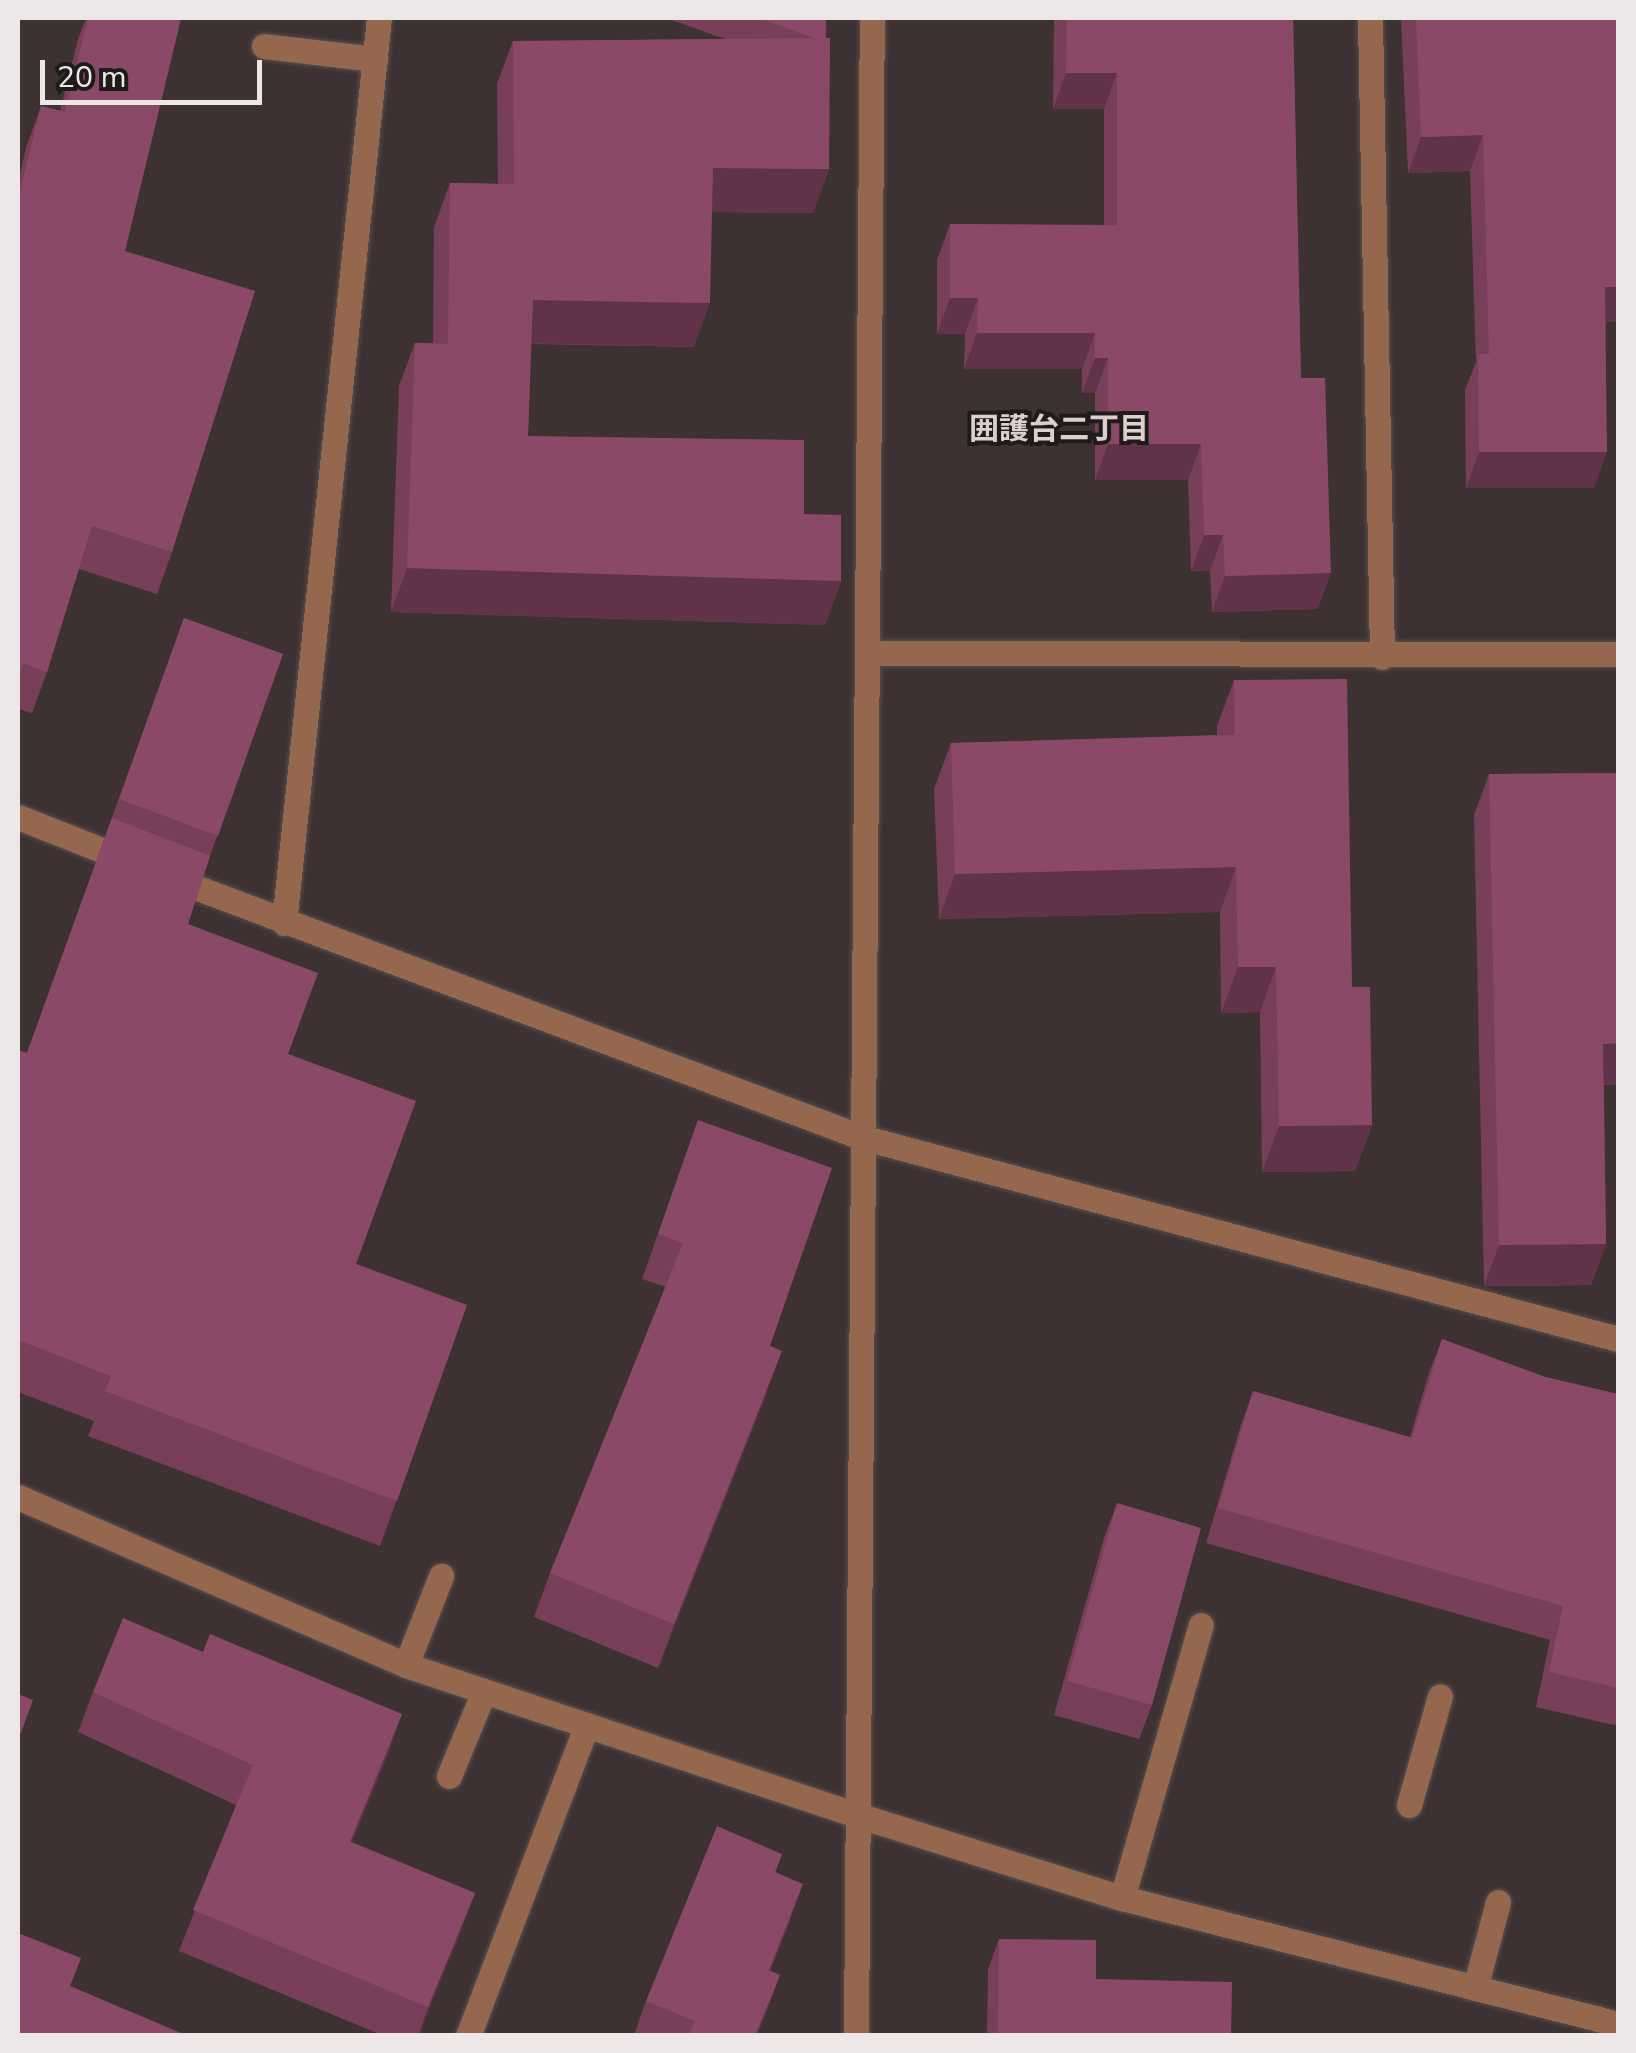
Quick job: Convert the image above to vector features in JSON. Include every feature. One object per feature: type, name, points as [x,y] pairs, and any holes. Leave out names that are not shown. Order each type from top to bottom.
[{"type":"street","points":[[284,924],[379,18]]},
{"type":"street","points":[[856,2036],[861,1137],[874,653],[872,18]]},
{"type":"street","points":[[1370,18],[1382,658]]},
{"type":"street","points":[[264,46],[375,59]]},
{"type":"street","points":[[874,653],[1382,658],[1618,654]]},
{"type":"street","points":[[18,817],[284,924],[861,1137],[1618,1339]]},
{"type":"street","points":[[18,1497],[406,1665],[860,1816],[1122,1898],[1613,2027]]},
{"type":"street","points":[[406,1665],[441,1576]]},
{"type":"street","points":[[1122,1898],[1200,1624]]},
{"type":"street","points":[[450,1776],[484,1691]]},
{"type":"street","points":[[1409,1805],[1440,1696]]},
{"type":"street","points":[[468,2036],[587,1725]]},
{"type":"street","points":[[1474,1988],[1498,1902]]},
{"type":"building","points":[[88,18],[181,19],[125,251],[255,291],[172,552],[92,526],[47,672],[23,663],[18,680],[18,200],[41,106],[65,112]]},
{"type":"building","points":[[759,18],[826,18],[825,39],[816,39]]},
{"type":"building","points":[[1067,18],[1293,18],[1301,378],[1325,378],[1331,573],[1225,576],[1223,535],[1204,535],[1201,444],[1108,444],[1108,358],[1095,358],[1095,333],[977,333],[978,298],[950,298],[950,224],[1117,225],[1117,73],[1066,73]]},
{"type":"building","points":[[1416,18],[1618,18],[1618,287],[1605,287],[1607,452],[1479,452],[1478,354],[1489,354],[1483,135],[1421,137]]},
{"type":"building","points":[[830,38],[829,169],[713,168],[710,303],[533,300],[528,436],[804,440],[804,514],[841,515],[841,581],[407,568],[415,343],[448,344],[450,183],[514,184],[513,41]]},
{"type":"building","points":[[184,618],[283,654],[218,836],[119,799]]},
{"type":"building","points":[[1347,679],[1352,987],[1370,987],[1372,1125],[1279,1126],[1276,967],[1238,967],[1236,867],[955,874],[951,743],[1235,735],[1234,680]]},
{"type":"building","points":[[1618,773],[1618,1043],[1603,1044],[1606,1244],[1499,1245],[1489,774]]},
{"type":"building","points":[[112,818],[210,856],[188,924],[318,973],[288,1054],[416,1101],[356,1264],[467,1305],[397,1501],[105,1391],[111,1376],[18,1340],[18,1050],[27,1053]]},
{"type":"building","points":[[698,1120],[832,1168],[770,1346],[782,1351],[674,1624],[550,1573],[683,1243],[658,1234]]},
{"type":"building","points":[[1442,1339],[1545,1377],[1618,1394],[1618,1688],[1549,1672],[1563,1606],[1218,1508],[1253,1391],[1412,1438]]},
{"type":"building","points":[[1117,1503],[1201,1528],[1152,1705],[1067,1681]]},
{"type":"building","points":[[123,1618],[203,1652],[210,1634],[402,1714],[350,1842],[475,1893],[428,2007],[193,1910],[253,1765],[93,1692]]},
{"type":"building","points":[[18,1694],[33,1700],[18,1741]]},
{"type":"building","points":[[717,1826],[782,1854],[775,1872],[803,1884],[769,1970],[780,1975],[755,2036],[689,2036],[695,2021],[646,2001]]},
{"type":"building","points":[[18,1933],[81,1958],[70,1986],[188,2036],[18,2036]]},
{"type":"building","points":[[999,1939],[1096,1940],[1096,1979],[1232,1982],[1231,2036],[998,2036]]},
{"type":"district","name":"囲護台二丁目","points":[[1059,430]]}]
